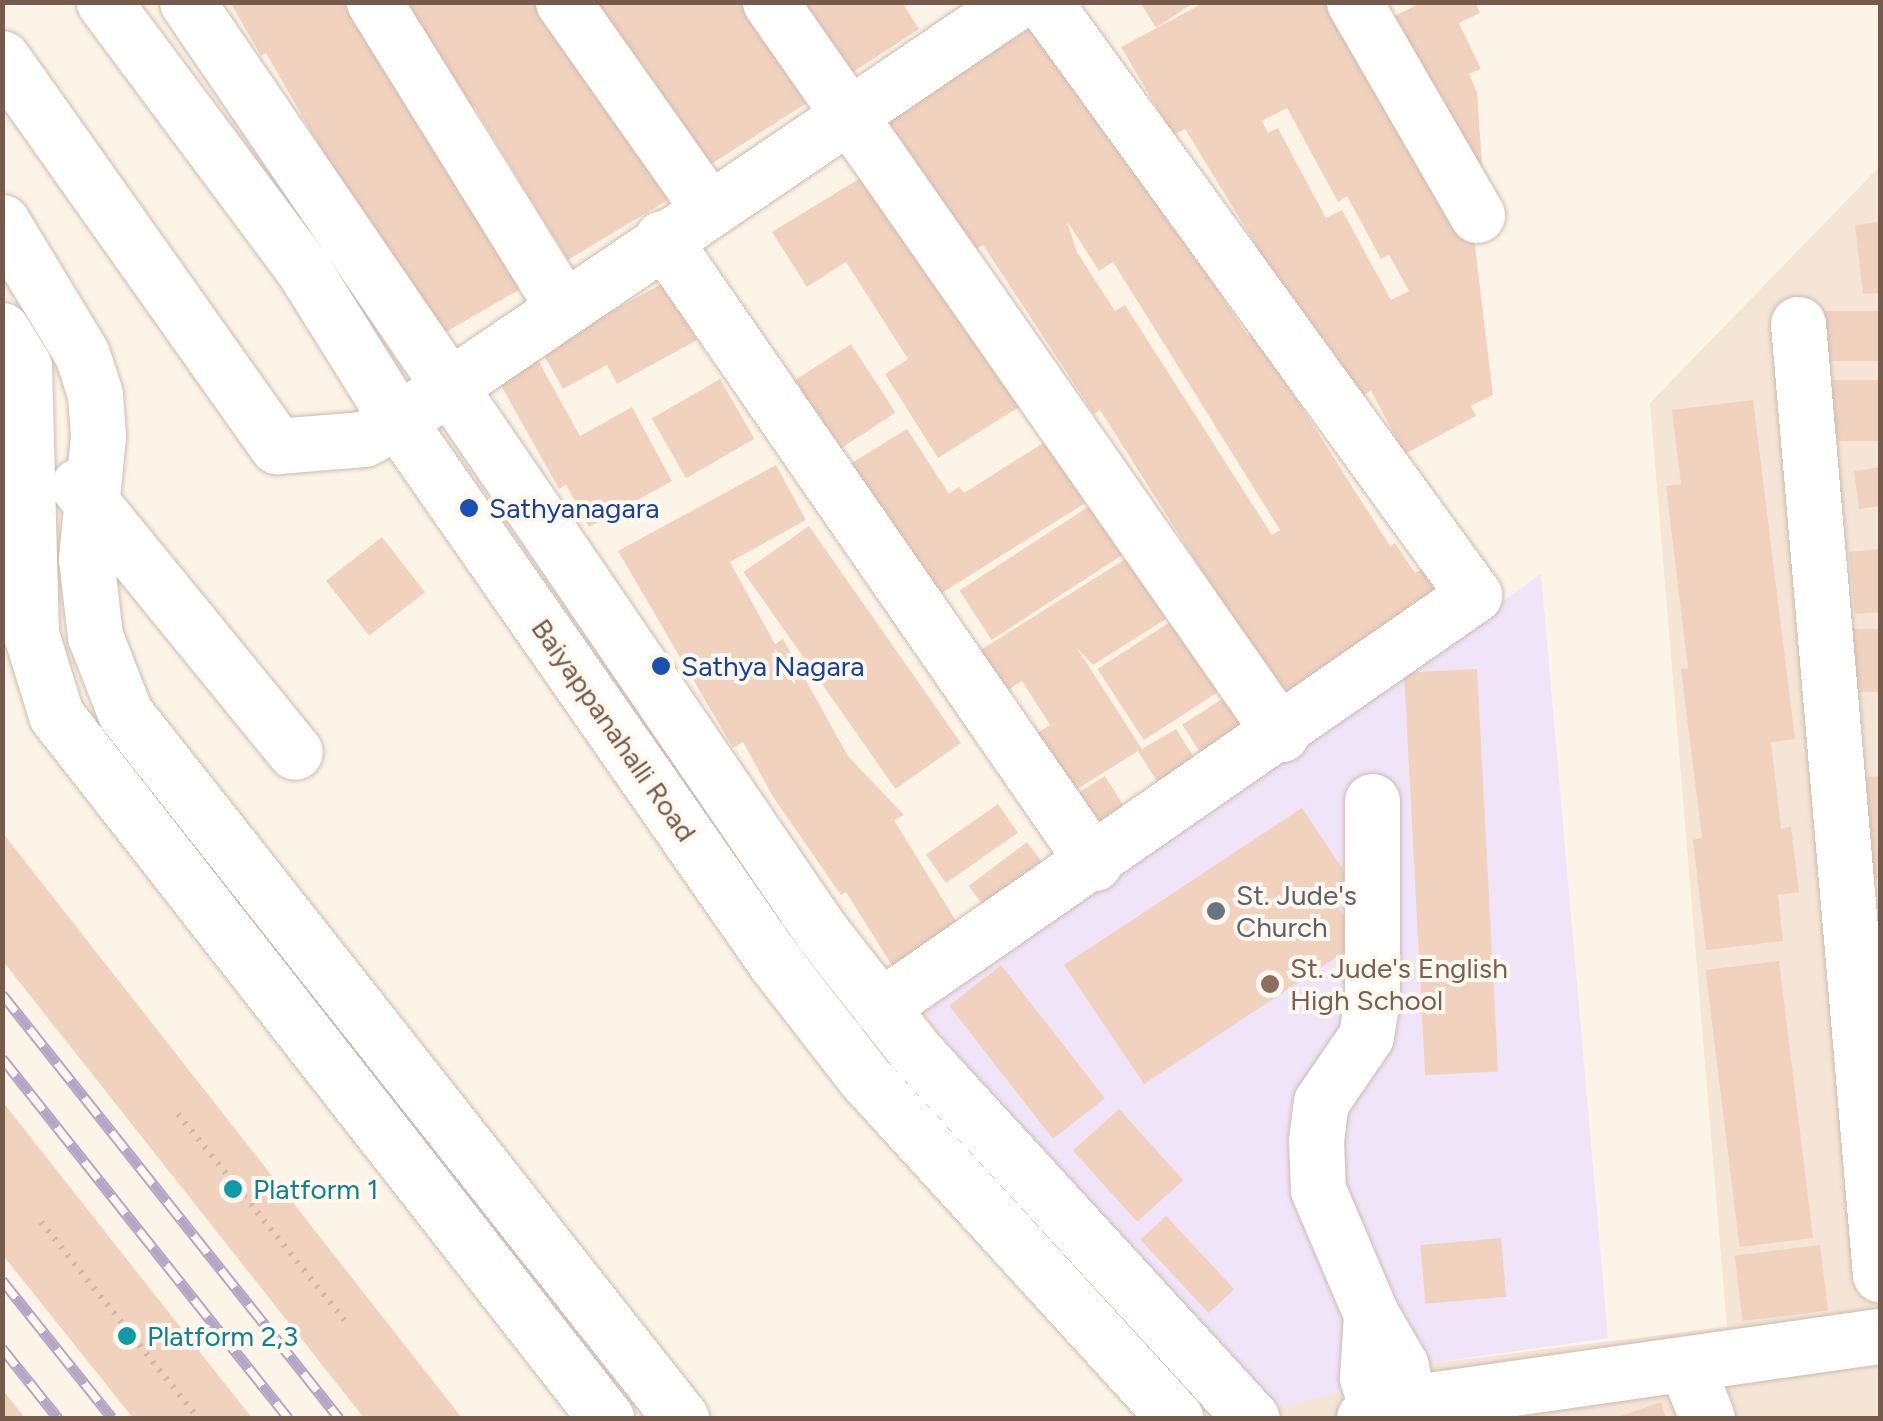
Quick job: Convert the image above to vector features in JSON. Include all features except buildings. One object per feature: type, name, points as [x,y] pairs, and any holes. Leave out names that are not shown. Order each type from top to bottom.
[{"type":"street","name":"Baiyappanahalli Road","points":[[104,2],[303,269],[398,421],[776,962],[864,1078],[1175,1418]]},
{"type":"street","name":"Baiyappanahalli Road","points":[[188,2],[445,389],[880,1007],[1251,1418]]},
{"type":"street","points":[[374,2],[562,306]]},
{"type":"street","points":[[563,2],[709,209]]},
{"type":"street","points":[[770,2],[1280,734]]},
{"type":"street","points":[[2,58],[277,446],[364,438],[398,421],[662,238],[1016,2]]},
{"type":"street","points":[[880,1007],[1280,734],[1474,595],[1044,2]]},
{"type":"street","points":[[1354,2],[1477,215]]},
{"type":"street","points":[[2,222],[82,354],[91,381],[98,436],[86,558],[102,664],[125,712],[681,1418]]},
{"type":"street","points":[[662,238],[1094,863]]},
{"type":"street","points":[[1798,324],[1857,730],[1880,1274]]},
{"type":"street","points":[[2,330],[24,366],[31,634],[40,676],[73,744],[606,1418]]},
{"type":"street","points":[[28,447],[91,496],[295,752]]},
{"type":"street","points":[[1372,801],[1372,997],[1366,1036],[1321,1102],[1316,1141],[1318,1190],[1371,1314],[1367,1378],[1383,1412],[1880,1336]]},
{"type":"street","points":[[166,861],[211,823]]},
{"type":"street","points":[[420,1184],[467,1149]]},
{"type":"street","points":[[1686,1364],[1707,1418]]},
{"type":"path","points":[[178,1114],[344,1320]]},
{"type":"path","points":[[41,1222],[198,1418]]},
{"type":"shaded area","points":[[1880,166],[1880,1418],[1278,1418],[1271,1411],[1425,1364],[1727,1327],[1650,403]]},
{"type":"shaded area","name":"St. Jude's English High School","points":[[1541,574],[1608,1338],[1425,1364],[1271,1411],[1121,1259],[922,1013]]},
{"type":"railway","points":[[2,994],[339,1418]]},
{"type":"railway","points":[[2,1058],[288,1418]]},
{"type":"railway","points":[[2,1280],[112,1418]]},
{"type":"railway","points":[[2,1348],[58,1418]]},
{"type":"place","name":"Sathyanagara","points":[[469,508]]},
{"type":"place","name":"Sathya Nagara","points":[[661,666]]},
{"type":"place","name":"St. Jude's Church","points":[[1216,911]]},
{"type":"place","name":"St. Jude's English High School","points":[[1270,984]]},
{"type":"place","name":"Platform 1","points":[[233,1189]]},
{"type":"place","name":"Platform 2,3","points":[[127,1336]]}]
